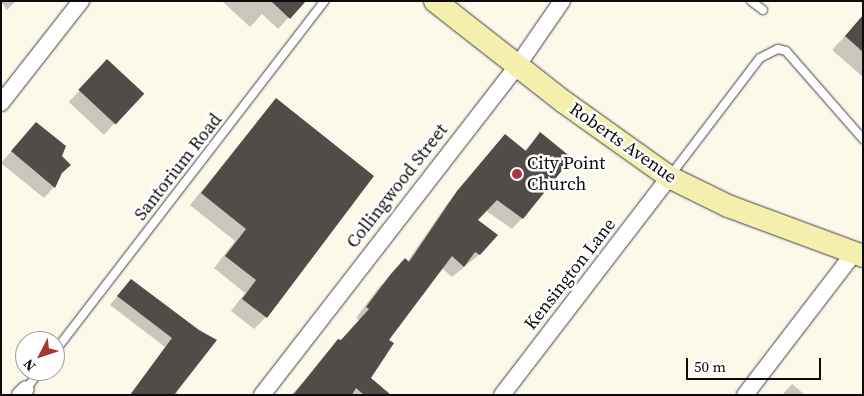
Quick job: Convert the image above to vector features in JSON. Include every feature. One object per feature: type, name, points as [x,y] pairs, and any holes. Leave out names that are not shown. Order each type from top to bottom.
[{"type":"main road","name":"Roberts Avenue","points":[[435,1],[518,66],[669,178],[728,206],[858,254]]},
{"type":"street","points":[[1,103],[81,1]]},
{"type":"street","name":"Collingwood Street","points":[[262,395],[518,66],[562,1]]},
{"type":"street","name":"Kensington Lane","points":[[502,395],[669,178]]},
{"type":"street","points":[[745,395],[858,254]]},
{"type":"lane","name":"Santorium Road","points":[[65,338],[325,1]]},
{"type":"lane","points":[[751,1],[762,10]]},
{"type":"lane","points":[[669,178],[760,58],[778,50],[786,51],[863,139]]},
{"type":"lane","points":[[23,392],[32,381]]},
{"type":"building","points":[[271,1],[306,1],[290,19]]},
{"type":"building","points":[[863,15],[863,52],[845,36]]},
{"type":"building","points":[[107,59],[144,94],[116,124],[78,90]]},
{"type":"building","points":[[276,98],[374,176],[267,318],[242,299],[256,280],[225,256],[246,229],[201,193]]},
{"type":"building","points":[[36,122],[66,146],[62,156],[71,165],[62,173],[55,188],[11,151]]},
{"type":"building","points":[[540,132],[572,158],[523,219],[497,200],[478,220],[498,235],[480,255],[475,252],[464,267],[452,256],[389,340],[394,343],[371,378],[391,395],[364,395],[356,388],[352,395],[293,395],[338,339],[341,340],[369,309],[366,307],[390,275],[405,258],[409,262],[457,191],[505,134],[526,151]]},
{"type":"building","points":[[131,279],[199,330],[217,340],[174,395],[130,395],[172,338],[117,296]]},
{"type":"place","name":"City Point Church","points":[[517,174]]}]
